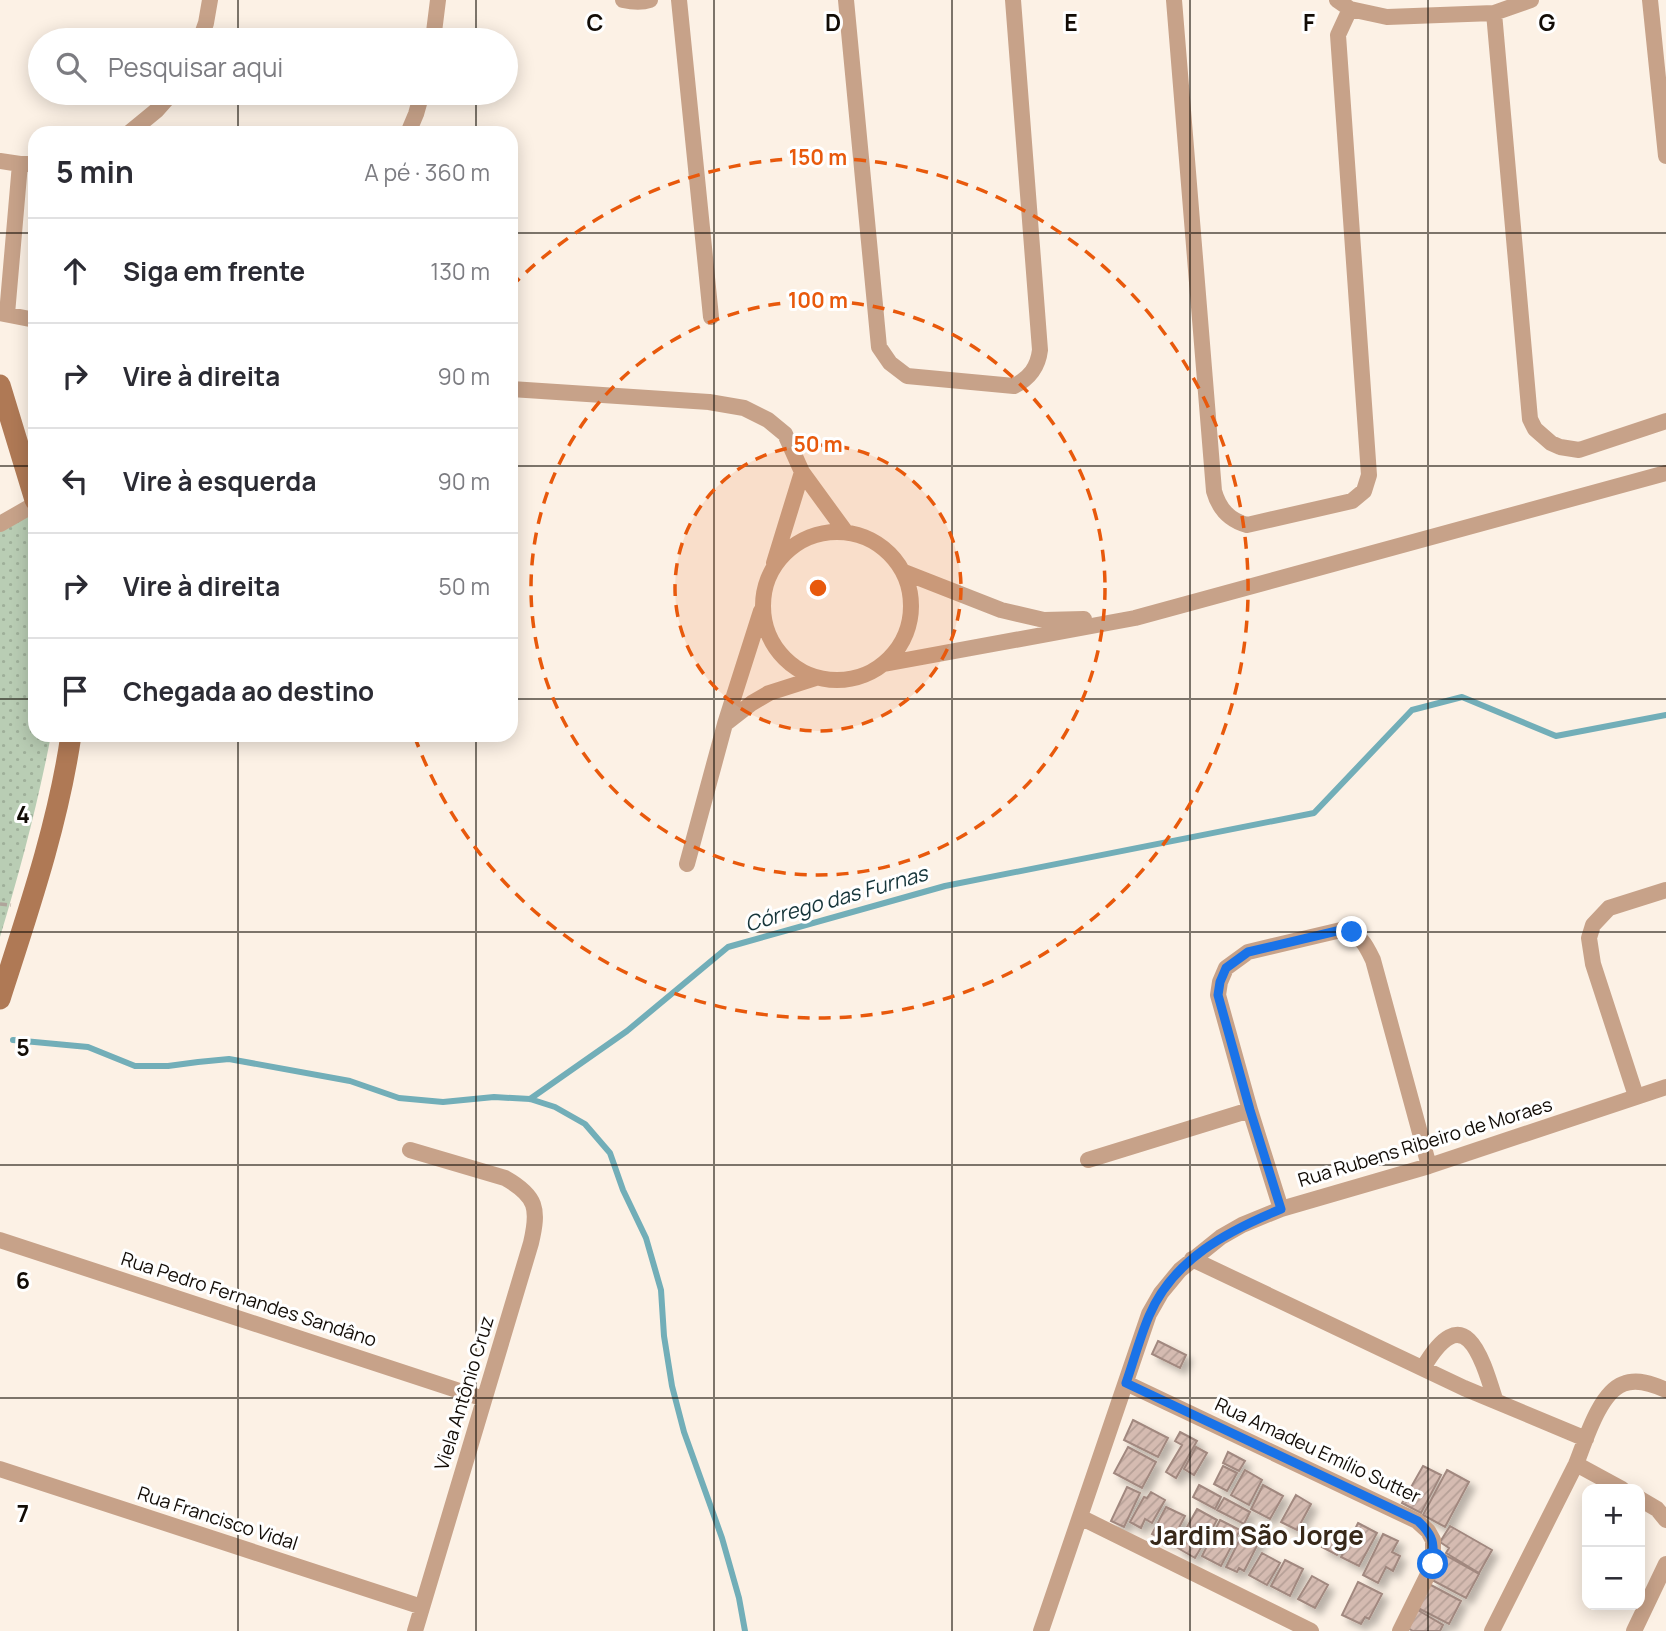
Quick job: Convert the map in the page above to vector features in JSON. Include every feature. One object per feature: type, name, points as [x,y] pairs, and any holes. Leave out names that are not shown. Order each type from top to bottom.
[{"type":"main road","points":[[0,385],[28,479]]},
{"type":"main road","points":[[0,999],[30,907],[61,795],[70,742]]},
{"type":"street","points":[[204,28],[210,0]]},
{"type":"street","points":[[434,28],[437,0]]},
{"type":"street","points":[[623,0],[650,0]]},
{"type":"street","points":[[679,0],[711,317]]},
{"type":"street","points":[[846,0],[879,347],[890,363],[906,376],[1014,386],[1022,382],[1034,369],[1040,350],[1013,0]]},
{"type":"street","points":[[1174,0],[1214,491],[1225,513],[1247,525],[1352,501],[1364,491],[1370,475],[1338,35],[1343,4],[1387,17],[1494,13],[1531,0]]},
{"type":"street","points":[[1650,0],[1666,156]]},
{"type":"street","points":[[1494,13],[1530,419],[1535,429],[1551,443],[1579,450],[1666,421]]},
{"type":"street","points":[[138,126],[161,105]]},
{"type":"street","points":[[411,126],[419,105]]},
{"type":"street","points":[[0,161],[27,164],[3,313],[28,318]]},
{"type":"street","points":[[518,389],[709,402],[744,408],[768,420],[785,434],[802,472],[845,531]]},
{"type":"street","points":[[688,864],[725,724],[802,472]]},
{"type":"street","points":[[884,664],[1135,618],[1666,473]]},
{"type":"street","points":[[0,524],[28,506]]},
{"type":"street","points":[[762,606],[766,629],[777,650],[794,667],[816,678],[840,681],[863,676],[884,664],[901,645],[910,622],[912,597],[904,572],[890,552],[869,537],[845,531],[820,532],[797,542],[772,568]]},
{"type":"street","points":[[904,572],[1002,610],[1044,620],[1135,618]]},
{"type":"street","points":[[725,724],[769,693],[816,678]]},
{"type":"street","points":[[1636,1096],[1593,964],[1589,938],[1593,925],[1609,908],[1666,890]]},
{"type":"street","points":[[1281,1209],[1218,995],[1226,968],[1248,952],[1341,930],[1352,932],[1362,939],[1373,960],[1429,1166]]},
{"type":"street","name":"Rua Rubens Ribeiro de Moraes","points":[[1041,1631],[1149,1314],[1168,1282],[1192,1259],[1242,1225],[1281,1209],[1429,1166],[1666,1087]]},
{"type":"street","points":[[1088,1160],[1250,1110]]},
{"type":"street","name":"Viela Antônio Cruz","points":[[410,1150],[505,1178],[531,1197],[536,1213],[535,1225],[415,1631]]},
{"type":"street","name":"Rua Pedro Fernandes Sandâno","points":[[0,1240],[484,1399]]},
{"type":"street","points":[[1192,1259],[1464,1388],[1586,1439]]},
{"type":"street","points":[[1423,1368],[1444,1340],[1456,1335],[1464,1336],[1478,1351],[1495,1399]]},
{"type":"street","points":[[1492,1631],[1576,1464],[1603,1402],[1614,1389],[1624,1383],[1637,1381],[1666,1390]]},
{"type":"street","name":"Rua Amadeu Emílio Sutter","points":[[1126,1383],[1418,1521],[1433,1540],[1433,1564],[1400,1631]]},
{"type":"street","points":[[1576,1464],[1613,1484]]},
{"type":"street","name":"Rua Francisco Vidal","points":[[0,1469],[422,1607]]},
{"type":"street","points":[[1645,1502],[1657,1509],[1666,1520]]},
{"type":"street","points":[[1080,1517],[1311,1631]]},
{"type":"street","points":[[1634,1631],[1666,1564]]},
{"type":"green space","points":[[27,512],[28,742],[49,742],[28,837],[0,937],[0,527]]},
{"type":"building","points":[[1158,1341],[1186,1355],[1180,1368],[1152,1354]]},
{"type":"building","points":[[1133,1420],[1168,1438],[1158,1457],[1124,1440]]},
{"type":"building","points":[[1180,1432],[1197,1441],[1176,1478],[1166,1472],[1182,1445],[1175,1441]]},
{"type":"building","points":[[1128,1447],[1156,1462],[1142,1488],[1114,1473]]},
{"type":"building","points":[[1196,1447],[1207,1453],[1194,1475],[1184,1469]]},
{"type":"building","points":[[1228,1452],[1245,1461],[1239,1471],[1223,1463]]},
{"type":"building","points":[[1223,1466],[1237,1473],[1227,1491],[1214,1484]]},
{"type":"building","points":[[1423,1466],[1441,1475],[1421,1513],[1402,1503]]},
{"type":"building","points":[[1245,1470],[1262,1480],[1249,1505],[1231,1495]]},
{"type":"building","points":[[1447,1470],[1469,1482],[1445,1527],[1423,1515]]},
{"type":"building","points":[[1199,1485],[1221,1497],[1215,1509],[1193,1497]]},
{"type":"building","points":[[1263,1485],[1283,1496],[1270,1519],[1251,1509]]},
{"type":"building","points":[[1127,1487],[1140,1493],[1124,1527],[1111,1521]]},
{"type":"building","points":[[1151,1492],[1165,1500],[1152,1523],[1145,1519],[1141,1528],[1130,1522],[1144,1497],[1147,1498]]},
{"type":"building","points":[[1296,1495],[1311,1504],[1297,1530],[1281,1522]]},
{"type":"building","points":[[1224,1498],[1250,1512],[1244,1524],[1217,1510]]},
{"type":"building","points":[[1166,1507],[1185,1516],[1171,1543],[1152,1534]]},
{"type":"building","points":[[1197,1509],[1217,1520],[1195,1558],[1176,1547]]},
{"type":"building","points":[[1220,1520],[1240,1530],[1221,1566],[1202,1556]]},
{"type":"building","points":[[1358,1523],[1377,1533],[1359,1566],[1341,1557]]},
{"type":"building","points":[[1450,1526],[1492,1550],[1479,1573],[1446,1553],[1449,1548],[1440,1542]]},
{"type":"building","points":[[1246,1527],[1262,1536],[1244,1571],[1239,1568],[1237,1572],[1226,1567]]},
{"type":"building","points":[[1335,1532],[1347,1538],[1337,1555],[1322,1547],[1329,1534],[1333,1537]]},
{"type":"building","points":[[1383,1534],[1398,1541],[1392,1552],[1400,1556],[1393,1571],[1386,1567],[1378,1583],[1363,1575]]},
{"type":"building","points":[[1262,1553],[1280,1563],[1267,1585],[1249,1575]]},
{"type":"building","points":[[1445,1555],[1479,1574],[1466,1598],[1432,1580]]},
{"type":"building","points":[[1285,1560],[1303,1569],[1290,1596],[1271,1586]]},
{"type":"building","points":[[1312,1576],[1328,1585],[1315,1608],[1298,1599]]},
{"type":"building","points":[[1358,1582],[1382,1594],[1369,1619],[1365,1617],[1361,1624],[1342,1615]]},
{"type":"building","points":[[1429,1584],[1461,1601],[1449,1624],[1416,1607]]},
{"type":"building","points":[[1416,1609],[1443,1625],[1440,1631],[1413,1631],[1406,1627]]},
{"type":"waterway","name":"Córrego das Furnas","points":[[530,1099],[627,1031],[728,947],[945,886],[1314,813],[1412,710],[1462,697],[1556,736],[1666,715]]},
{"type":"waterway","points":[[13,1040],[88,1047],[135,1066],[168,1066],[229,1059],[350,1081],[399,1098],[443,1102],[494,1097],[530,1099],[555,1107],[585,1124],[610,1153],[623,1190],[646,1238],[661,1290],[664,1336],[672,1386],[684,1432],[722,1538],[745,1631]]},
{"type":"district","name":"Jardim São Jorge","points":[[1257,1535]]},
{"type":"route","points":[[1352,932],[1341,930],[1248,952],[1226,968],[1218,995],[1281,1209],[1221,1237],[1168,1282],[1149,1314],[1126,1383],[1418,1521],[1433,1540],[1433,1564]]}]
